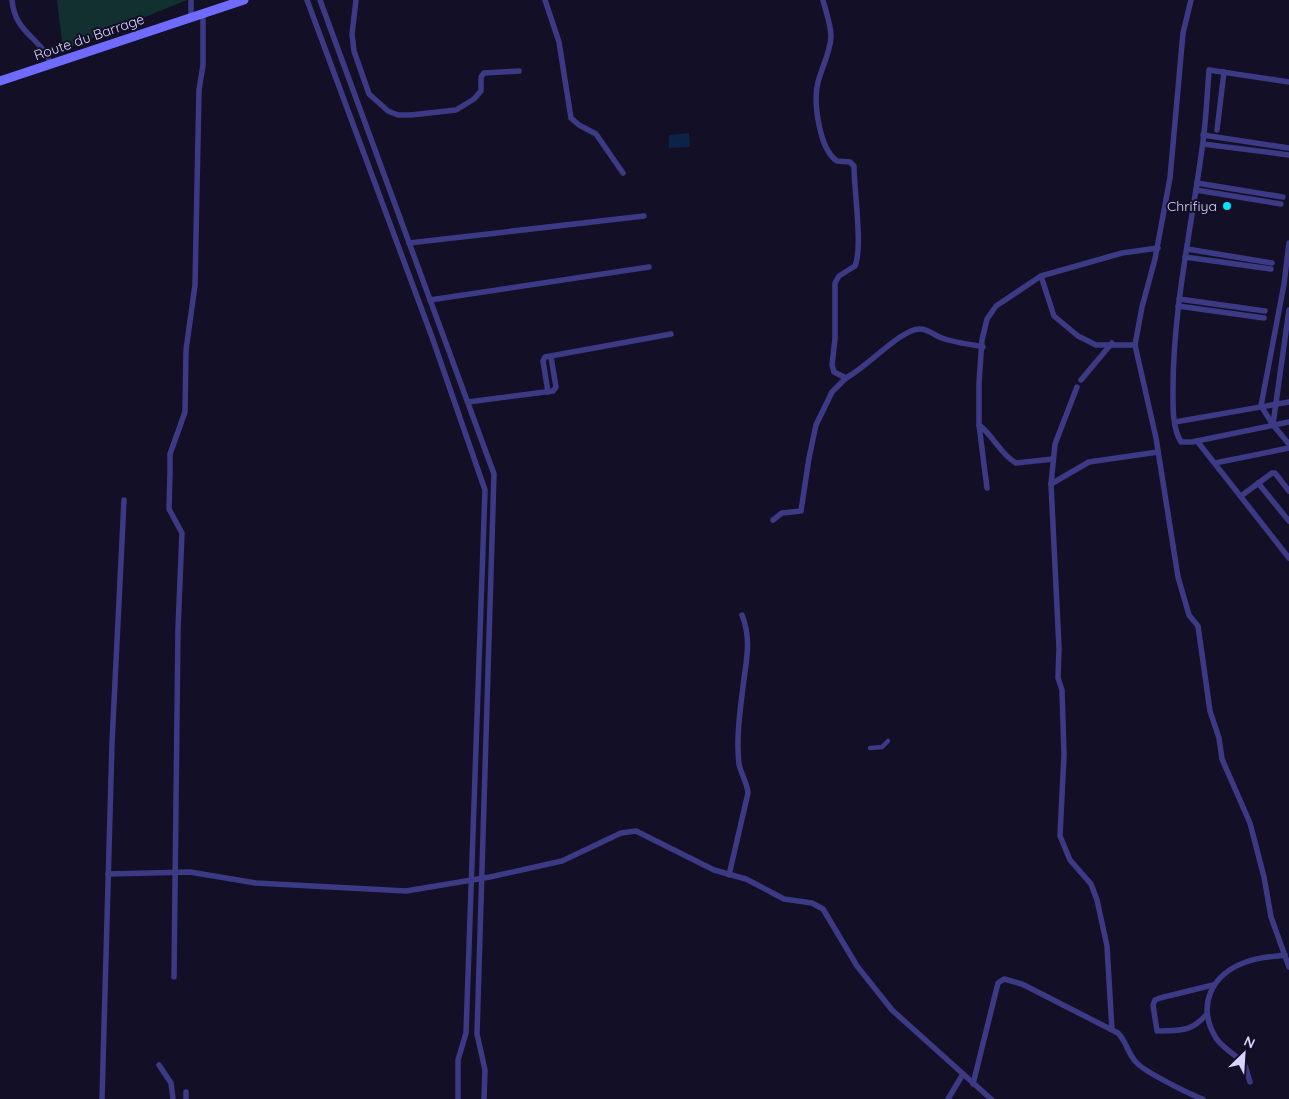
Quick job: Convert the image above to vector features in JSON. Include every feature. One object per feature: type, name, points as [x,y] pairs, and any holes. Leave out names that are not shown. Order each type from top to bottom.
[{"type":"main road","name":"Route du Barrage","points":[[0,81],[244,0]]},
{"type":"street","points":[[12,0],[13,12],[20,27],[39,45],[51,64]]},
{"type":"street","points":[[191,0],[191,18]]},
{"type":"street","points":[[307,0],[486,490],[465,1037],[458,1060],[458,1099]]},
{"type":"street","points":[[320,0],[468,402],[495,482],[477,1034],[485,1070],[484,1099]]},
{"type":"street","points":[[356,0],[352,34],[354,51],[369,94],[388,111],[411,115],[456,110],[474,99],[481,91],[481,77],[484,73],[519,70]]},
{"type":"street","points":[[545,0],[559,42],[571,118],[579,125],[596,134],[623,173]]},
{"type":"street","points":[[823,0],[829,22],[830,39],[816,91],[817,111],[824,142],[830,154],[837,161],[850,162],[854,166],[858,255],[854,268],[839,276],[835,283],[835,333],[832,365],[834,372],[846,378]]},
{"type":"street","points":[[1191,0],[1183,33],[1170,178],[1158,248],[1142,307],[1135,345],[1147,389],[1178,577],[1189,615],[1198,626],[1210,711],[1219,738],[1222,759],[1250,824],[1264,877],[1271,917],[1289,967]]},
{"type":"street","points":[[174,977],[178,629],[182,533],[181,527],[171,516],[169,498],[170,454],[185,412],[186,350],[195,285],[199,90],[204,65],[203,15]]},
{"type":"street","points":[[1289,82],[1209,70],[1203,144],[1173,353],[1175,422],[1180,442],[1197,441],[1289,422]]},
{"type":"street","points":[[1217,130],[1224,72]]},
{"type":"street","points":[[1203,135],[1289,148]]},
{"type":"street","points":[[1255,151],[1256,143]]},
{"type":"street","points":[[1203,144],[1289,155]]},
{"type":"street","points":[[1197,183],[1283,197]]},
{"type":"street","points":[[1196,190],[1281,204]]},
{"type":"street","points":[[1246,199],[1247,190]]},
{"type":"street","points":[[409,243],[644,216]]},
{"type":"street","points":[[1289,242],[1284,284],[1261,406],[1273,425],[1289,444]]},
{"type":"street","points":[[987,488],[980,425],[979,384],[982,340],[991,311],[1041,276],[1122,253],[1158,248]]},
{"type":"street","points":[[1186,257],[1238,266],[1272,266],[1187,249]]},
{"type":"street","points":[[1238,266],[1239,258]]},
{"type":"street","points":[[430,300],[649,267]]},
{"type":"street","points":[[1041,276],[1051,310],[1059,321],[1090,343],[1135,345]]},
{"type":"street","points":[[1179,302],[1227,306],[1265,315],[1226,313],[1179,302]]},
{"type":"street","points":[[1226,313],[1227,306]]},
{"type":"street","points":[[1273,425],[1274,405],[1289,310]]},
{"type":"street","points":[[773,520],[782,512],[801,511],[816,425],[832,392],[846,378],[854,374],[900,338],[916,329],[927,330],[946,340],[983,347]]},
{"type":"street","points":[[468,402],[553,391],[556,387],[551,357],[672,334]]},
{"type":"street","points":[[1081,380],[1112,344]]},
{"type":"street","points":[[1077,387],[1055,444],[1051,484],[1055,519],[1059,648],[1058,678],[1062,690],[1064,755],[1060,840],[1077,870],[1090,884],[1097,900],[1107,946],[1112,1030]]},
{"type":"street","points":[[1175,422],[1289,402]]},
{"type":"street","points":[[980,425],[995,439],[1005,455],[1016,462],[1053,459]]},
{"type":"street","points":[[1197,441],[1289,558]]},
{"type":"street","points":[[1215,463],[1289,448]]},
{"type":"street","points":[[1051,484],[1089,462],[1158,452]]},
{"type":"street","points":[[1241,496],[1272,473],[1289,491]]},
{"type":"street","points":[[1258,483],[1289,521]]},
{"type":"street","points":[[102,1099],[108,874],[124,500]]},
{"type":"street","points":[[729,875],[748,793],[740,764],[741,706],[749,648],[748,629],[742,615]]},
{"type":"street","points":[[870,748],[882,747],[888,741]]},
{"type":"street","points":[[108,874],[206,873],[256,883],[406,891],[562,862],[630,830],[642,833],[682,856],[729,875],[746,879],[784,899],[812,903],[822,909],[857,966],[892,1010],[911,1029],[992,1099]]},
{"type":"street","points":[[1213,985],[1206,1015],[1194,1027],[1185,1030],[1158,1031],[1153,1005],[1155,1000],[1213,985],[1229,970],[1248,961],[1285,955]]},
{"type":"street","points":[[973,1084],[998,983],[1004,979],[1022,984],[1112,1030],[1125,1040],[1137,1064],[1191,1095],[1203,1099]]},
{"type":"street","points":[[1206,1015],[1222,1045],[1246,1066],[1250,1082]]},
{"type":"street","points":[[159,1065],[171,1083],[173,1099]]},
{"type":"street","points":[[948,1099],[963,1074]]},
{"type":"green space","points":[[57,0],[187,0],[63,50]]},
{"type":"water","points":[[689,133],[690,147],[669,148],[669,135]]},
{"type":"place","name":"Chrifiya","points":[[1227,206]]}]
